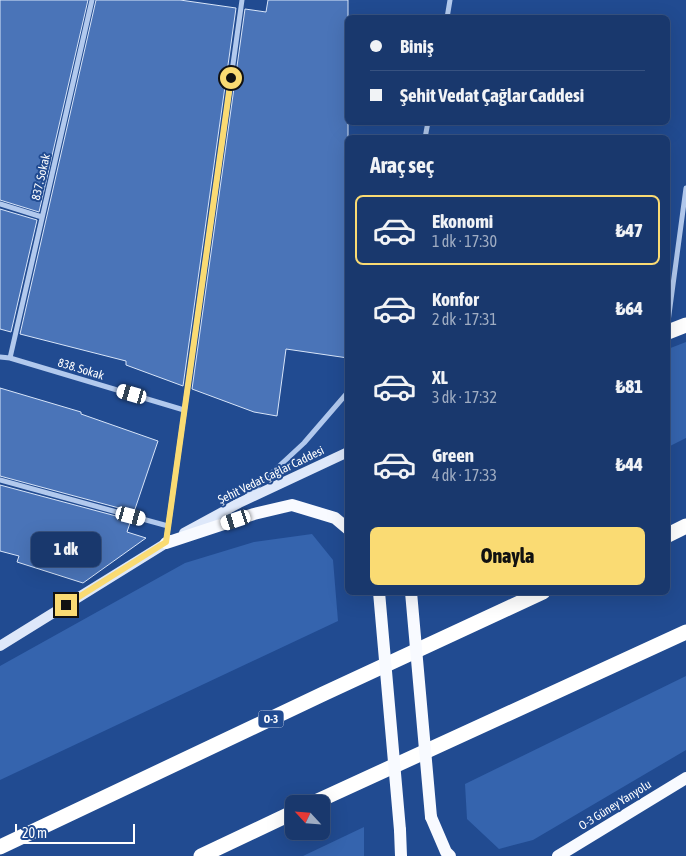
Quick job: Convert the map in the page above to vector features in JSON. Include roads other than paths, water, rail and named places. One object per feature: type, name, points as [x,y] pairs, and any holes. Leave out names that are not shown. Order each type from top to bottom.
[{"type":"highway","points":[[670,331],[686,324]]},
{"type":"highway","points":[[670,534],[686,526]]},
{"type":"highway","name":"O-3","points":[[0,847],[537,595]]},
{"type":"highway","points":[[330,795],[686,632]]},
{"type":"highway","points":[[201,856],[285,816]]},
{"type":"main road","name":"Şehit Vedat Çağlar Caddesi","points":[[0,646],[166,542],[240,503],[345,453]]},
{"type":"main road","points":[[166,542],[254,514],[292,505],[335,518],[345,526]]},
{"type":"main road","points":[[379,595],[401,856]]},
{"type":"main road","points":[[410,595],[431,817],[446,852],[450,856]]},
{"type":"main road","name":"O-3 Güney Yanyolu","points":[[558,856],[686,778]]},
{"type":"street","name":"837. Sokak","points":[[10,358],[92,0]]},
{"type":"street","points":[[166,542],[242,0]]},
{"type":"street","points":[[448,15],[450,0]]},
{"type":"street","points":[[670,307],[686,188]]},
{"type":"street","points":[[0,204],[42,217]]},
{"type":"street","name":"838. Sokak","points":[[0,357],[10,358],[184,410]]},
{"type":"street","points":[[240,503],[304,443],[345,395]]},
{"type":"street","points":[[0,480],[168,526]]}]
